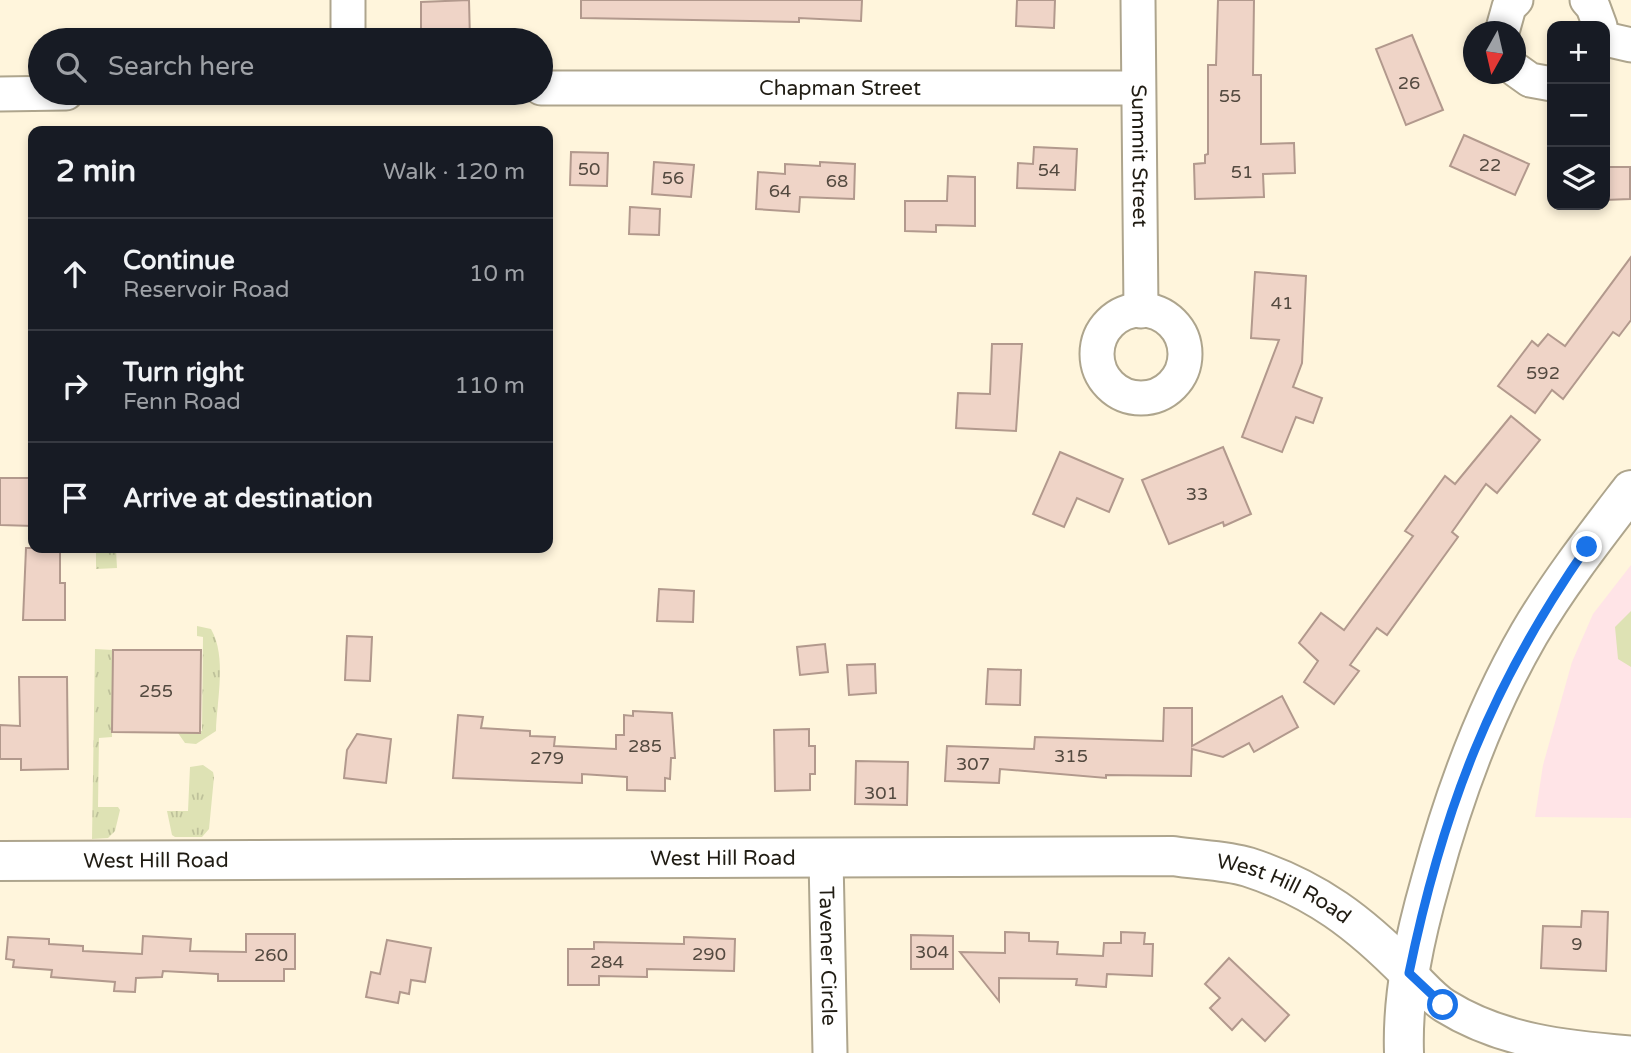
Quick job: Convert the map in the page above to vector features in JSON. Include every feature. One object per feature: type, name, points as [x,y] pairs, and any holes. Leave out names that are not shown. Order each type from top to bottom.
[{"type":"street","points":[[348,0],[348,28]]},
{"type":"street","name":"Summit Street","points":[[1138,0],[1141,311]]},
{"type":"street","points":[[1505,21],[1509,8],[1516,0]]},
{"type":"street","points":[[1587,0],[1598,21]]},
{"type":"street","points":[[1610,40],[1631,45]]},
{"type":"street","points":[[1526,77],[1547,83]]},
{"type":"street","name":"Chapman Street","points":[[553,88],[1138,88]]},
{"type":"street","points":[[0,94],[28,94]]},
{"type":"street","points":[[1404,1053],[1409,973],[1442,838],[1485,722],[1530,633],[1587,547],[1631,490]]},
{"type":"street","name":"West Hill Road","points":[[0,861],[1173,856],[1246,867],[1325,902],[1364,928],[1409,973]]},
{"type":"street","name":"Tavener Circle","points":[[826,858],[830,1053]]},
{"type":"street","points":[[1409,973],[1443,1005],[1486,1027],[1556,1047],[1631,1053]]},
{"type":"shaded area","points":[[1631,565],[1631,818],[1535,817],[1543,765],[1572,662],[1593,614]]},
{"type":"green space","points":[[96,553],[116,553],[117,568],[96,569]]},
{"type":"green space","points":[[1631,611],[1631,667],[1618,659],[1615,627]]},
{"type":"green space","points":[[197,626],[211,629],[216,640],[220,678],[216,731],[196,744],[185,743],[178,733],[202,731],[203,637],[197,636]]},
{"type":"green space","points":[[95,649],[113,650],[112,737],[99,738],[98,807],[118,807],[120,810],[115,831],[108,838],[92,839]]},
{"type":"green space","points":[[203,765],[213,772],[214,777],[209,829],[202,837],[175,837],[172,835],[167,811],[188,811],[190,767]]},
{"type":"building","points":[[469,0],[470,28],[421,28],[421,2]]},
{"type":"building","points":[[581,0],[862,0],[861,21],[799,18],[799,22],[581,18]]},
{"type":"building","points":[[1017,0],[1055,0],[1054,28],[1016,26]]},
{"type":"building","points":[[1218,0],[1254,0],[1253,75],[1261,75],[1261,144],[1294,143],[1295,173],[1263,174],[1264,197],[1195,199],[1194,164],[1205,163],[1205,155],[1208,154],[1208,65],[1216,65]]},
{"type":"building","points":[[1412,35],[1443,110],[1406,125],[1376,49]]},
{"type":"building","points":[[1464,135],[1529,164],[1515,195],[1450,166]]},
{"type":"building","points":[[1034,147],[1077,149],[1075,190],[1017,188],[1018,163],[1033,164]]},
{"type":"building","points":[[571,152],[608,153],[607,186],[570,185]]},
{"type":"building","points":[[654,162],[694,165],[691,197],[652,194]]},
{"type":"building","points":[[820,162],[855,164],[854,199],[800,197],[799,212],[756,209],[758,172],[785,174],[785,164],[820,166]]},
{"type":"building","points":[[1610,167],[1630,167],[1630,199],[1610,200]]},
{"type":"building","points":[[948,176],[975,177],[975,226],[936,225],[936,232],[905,231],[905,201],[947,201]]},
{"type":"building","points":[[630,207],[660,209],[659,235],[629,234]]},
{"type":"building","points":[[1631,257],[1631,320],[1619,336],[1613,332],[1563,399],[1552,390],[1535,413],[1498,386],[1532,341],[1538,346],[1548,334],[1565,346]]},
{"type":"building","points":[[1255,272],[1306,276],[1302,363],[1293,387],[1322,398],[1313,423],[1296,417],[1282,452],[1242,437],[1279,340],[1251,338]]},
{"type":"building","points":[[992,344],[1022,344],[1016,431],[956,428],[958,393],[990,394]]},
{"type":"building","points":[[1511,416],[1540,440],[1497,493],[1486,484],[1452,532],[1458,537],[1387,635],[1377,628],[1350,665],[1359,671],[1334,704],[1304,682],[1318,661],[1299,643],[1321,613],[1344,630],[1413,536],[1405,531],[1445,476],[1455,484]]},
{"type":"building","points":[[1223,447],[1251,514],[1224,526],[1223,522],[1169,544],[1142,480]]},
{"type":"building","points":[[1060,452],[1123,479],[1109,512],[1077,498],[1064,527],[1033,514]]},
{"type":"building","points":[[0,478],[28,478],[28,526],[0,525]]},
{"type":"building","points":[[26,548],[28,553],[60,553],[60,583],[65,583],[65,620],[23,620]]},
{"type":"building","points":[[659,589],[694,591],[693,622],[657,621]]},
{"type":"building","points":[[347,636],[372,637],[370,681],[345,680]]},
{"type":"building","points":[[825,644],[828,672],[800,675],[797,647]]},
{"type":"building","points":[[113,650],[201,650],[200,733],[112,732]]},
{"type":"building","points":[[875,664],[876,693],[849,695],[847,665]]},
{"type":"building","points":[[988,669],[1021,670],[1020,705],[986,704]]},
{"type":"building","points":[[19,677],[67,677],[68,769],[21,770],[21,759],[0,759],[0,725],[20,726]]},
{"type":"building","points":[[1282,696],[1298,727],[1254,752],[1249,743],[1223,757],[1192,749],[1191,776],[1106,775],[1106,778],[1000,769],[999,783],[945,781],[947,746],[1034,749],[1035,737],[1163,741],[1164,708],[1192,708],[1192,746]]},
{"type":"building","points":[[633,711],[672,713],[675,758],[671,758],[670,779],[665,778],[665,791],[627,790],[627,777],[582,774],[582,783],[453,778],[458,715],[483,717],[481,728],[530,731],[530,736],[555,737],[554,746],[616,749],[616,735],[624,735],[624,715],[633,716]]},
{"type":"building","points":[[809,729],[809,746],[815,746],[815,774],[810,774],[810,790],[775,791],[774,730]]},
{"type":"building","points":[[357,734],[391,739],[386,783],[344,778],[347,750]]},
{"type":"building","points":[[856,761],[908,762],[907,805],[855,804]]},
{"type":"building","points":[[1582,911],[1608,912],[1606,971],[1541,968],[1543,926],[1581,927]]},
{"type":"building","points":[[1005,932],[1029,933],[1029,941],[1058,942],[1057,954],[1103,956],[1104,943],[1121,943],[1121,932],[1145,933],[1144,944],[1153,944],[1152,976],[1107,974],[1106,987],[1076,985],[1077,979],[999,978],[999,1001],[960,952],[1005,953]]},
{"type":"building","points":[[246,934],[295,934],[295,969],[284,969],[284,981],[218,981],[218,974],[163,971],[162,977],[136,978],[135,992],[114,991],[115,982],[51,977],[52,970],[13,967],[14,960],[6,959],[8,937],[49,939],[49,944],[83,946],[83,951],[142,954],[143,936],[191,939],[190,951],[246,952]]},
{"type":"building","points":[[911,935],[953,936],[953,969],[911,969]]},
{"type":"building","points":[[684,937],[735,939],[734,971],[647,969],[647,977],[599,976],[599,985],[568,985],[568,949],[594,949],[594,942],[684,944]]},
{"type":"building","points":[[387,940],[431,948],[425,982],[411,980],[409,994],[400,992],[398,1003],[366,997],[371,972],[380,974]]},
{"type":"building","points":[[1229,958],[1289,1015],[1265,1041],[1242,1019],[1232,1030],[1210,1008],[1220,998],[1205,984]]},
{"type":"route","points":[[1443,1005],[1409,973],[1442,838],[1464,774],[1507,676],[1530,633],[1587,547]]}]
